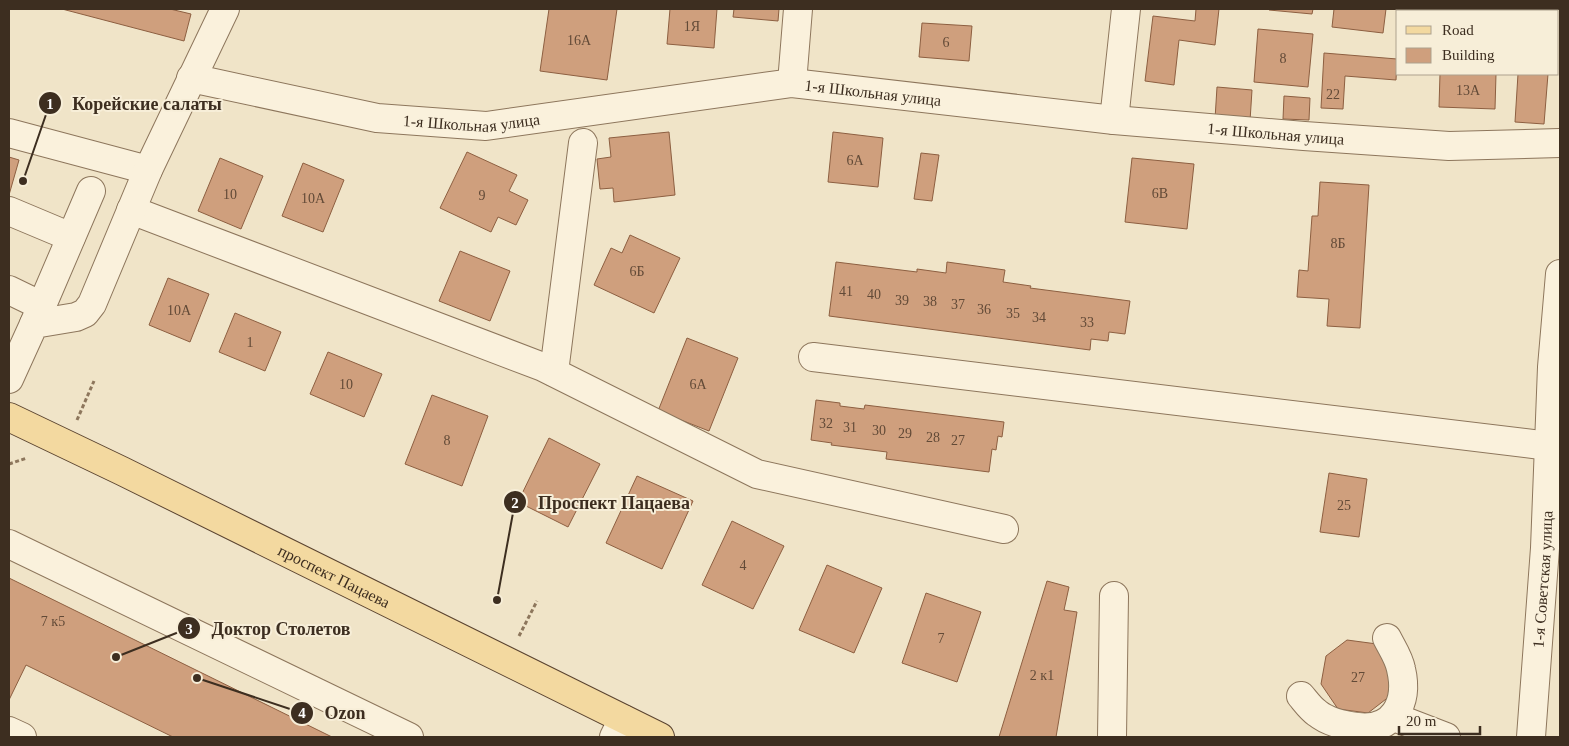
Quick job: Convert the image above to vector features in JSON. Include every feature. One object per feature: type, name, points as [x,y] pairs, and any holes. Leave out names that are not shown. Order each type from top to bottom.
[{"type":"main road","name":"проспект Пацаева","points":[[9,417],[158,488],[499,656],[618,728],[660,737]]},
{"type":"street","points":[[9,290],[38,315],[76,317],[85,313],[92,304],[148,170],[225,9]]},
{"type":"street","points":[[792,83],[798,9]]},
{"type":"street","points":[[1114,120],[1126,9]]},
{"type":"street","name":"1-я Школьная улица","points":[[191,78],[377,118],[486,126],[792,83],[1114,120],[1304,136],[1448,146],[1560,143]]},
{"type":"street","points":[[9,133],[148,170]]},
{"type":"street","points":[[554,372],[583,143]]},
{"type":"street","points":[[9,379],[91,191]]},
{"type":"street","points":[[131,210],[554,372],[757,474],[1004,529]]},
{"type":"street","points":[[9,211],[71,237]]},
{"type":"street","name":"1-я Советская улица","points":[[1531,737],[1553,548],[1549,446],[1552,366],[1560,274]]},
{"type":"street","points":[[813,357],[1549,446]]},
{"type":"street","points":[[9,544],[408,737]]},
{"type":"street","points":[[1112,737],[1114,596]]},
{"type":"street","points":[[1301,696],[1315,713],[1333,722],[1367,729],[1382,725],[1394,716],[1400,703],[1403,689],[1402,670],[1387,638]]},
{"type":"street","points":[[1394,716],[1446,737]]},
{"type":"street","points":[[9,731],[22,737]]},
{"type":"path","points":[[75,422],[94,381]]},
{"type":"path","points":[[9,464],[27,458]]},
{"type":"path","points":[[518,638],[537,601]]},
{"type":"building","points":[[62,9],[170,9],[191,14],[184,41]]},
{"type":"building","points":[[549,9],[617,9],[607,80],[540,71]]},
{"type":"building","points":[[670,9],[717,9],[714,48],[667,44]]},
{"type":"building","points":[[734,9],[779,9],[778,21],[733,17]]},
{"type":"building","points":[[1196,9],[1219,9],[1215,45],[1179,40],[1174,85],[1145,81],[1153,16],[1195,21]]},
{"type":"building","points":[[1269,9],[1313,9],[1312,14]]},
{"type":"building","points":[[1334,9],[1386,9],[1383,33],[1332,27]]},
{"type":"building","points":[[1431,9],[1504,9],[1504,10]]},
{"type":"building","points":[[922,23],[972,26],[969,61],[919,57]]},
{"type":"building","points":[[1258,29],[1313,34],[1308,87],[1254,82]]},
{"type":"building","points":[[1324,53],[1396,59],[1396,80],[1345,76],[1343,109],[1321,108]]},
{"type":"building","points":[[1440,75],[1496,75],[1495,109],[1439,107]]},
{"type":"building","points":[[1518,75],[1548,75],[1544,124],[1515,122]]},
{"type":"building","points":[[1217,87],[1252,90],[1250,121],[1215,119]]},
{"type":"building","points":[[1284,96],[1310,98],[1309,120],[1283,119]]},
{"type":"building","points":[[669,132],[675,195],[614,202],[613,188],[600,189],[597,159],[611,157],[609,138]]},
{"type":"building","points":[[833,132],[883,138],[878,187],[828,182]]},
{"type":"building","points":[[467,152],[517,175],[509,191],[528,200],[516,225],[498,217],[491,232],[440,208]]},
{"type":"building","points":[[921,153],[939,155],[932,201],[914,199]]},
{"type":"building","points":[[9,157],[19,160],[9,195]]},
{"type":"building","points":[[220,158],[263,176],[241,229],[198,211]]},
{"type":"building","points":[[1132,158],[1194,164],[1187,229],[1125,222]]},
{"type":"building","points":[[303,163],[344,180],[323,232],[282,216]]},
{"type":"building","points":[[1320,182],[1369,185],[1360,328],[1327,326],[1329,299],[1297,297],[1299,270],[1308,271],[1312,216],[1318,216]]},
{"type":"building","points":[[630,235],[680,258],[654,313],[594,285],[611,248],[622,253]]},
{"type":"building","points":[[460,251],[510,271],[490,321],[439,301]]},
{"type":"building","points":[[836,262],[917,272],[917,269],[946,273],[947,262],[1005,270],[1003,282],[1031,286],[1030,288],[1130,301],[1125,334],[1109,332],[1108,341],[1091,339],[1090,350],[829,316]]},
{"type":"building","points":[[168,278],[209,294],[190,342],[149,325]]},
{"type":"building","points":[[235,313],[281,332],[265,371],[219,352]]},
{"type":"building","points":[[687,338],[738,358],[709,431],[658,411]]},
{"type":"building","points":[[328,352],[382,374],[364,417],[310,394]]},
{"type":"building","points":[[432,395],[488,416],[462,486],[405,464]]},
{"type":"building","points":[[816,400],[864,409],[865,405],[1004,422],[1002,437],[998,436],[996,450],[992,449],[989,472],[886,459],[887,452],[831,445],[832,443],[811,440]]},
{"type":"building","points":[[549,438],[600,464],[568,527],[518,502]]},
{"type":"building","points":[[1329,473],[1367,479],[1359,537],[1320,532]]},
{"type":"building","points":[[637,476],[693,501],[662,569],[606,543]]},
{"type":"building","points":[[732,521],[784,546],[753,609],[702,585]]},
{"type":"building","points":[[827,565],[882,588],[854,653],[799,630]]},
{"type":"building","points":[[9,578],[332,737],[173,737],[26,665],[9,700]]},
{"type":"building","points":[[1047,581],[1069,587],[1064,610],[1077,612],[1056,737],[999,737]]},
{"type":"building","points":[[926,593],[981,612],[957,682],[902,663]]},
{"type":"building","points":[[1347,640],[1377,644],[1395,669],[1390,696],[1368,713],[1338,709],[1321,684],[1326,656]]},
{"type":"place","name":"Корейские салаты","points":[[23,181]]},
{"type":"place","name":"Проспект Пацаева","points":[[497,600]]},
{"type":"place","name":"Доктор Столетов","points":[[116,657]]},
{"type":"place","name":"Ozon","points":[[197,678]]}]
